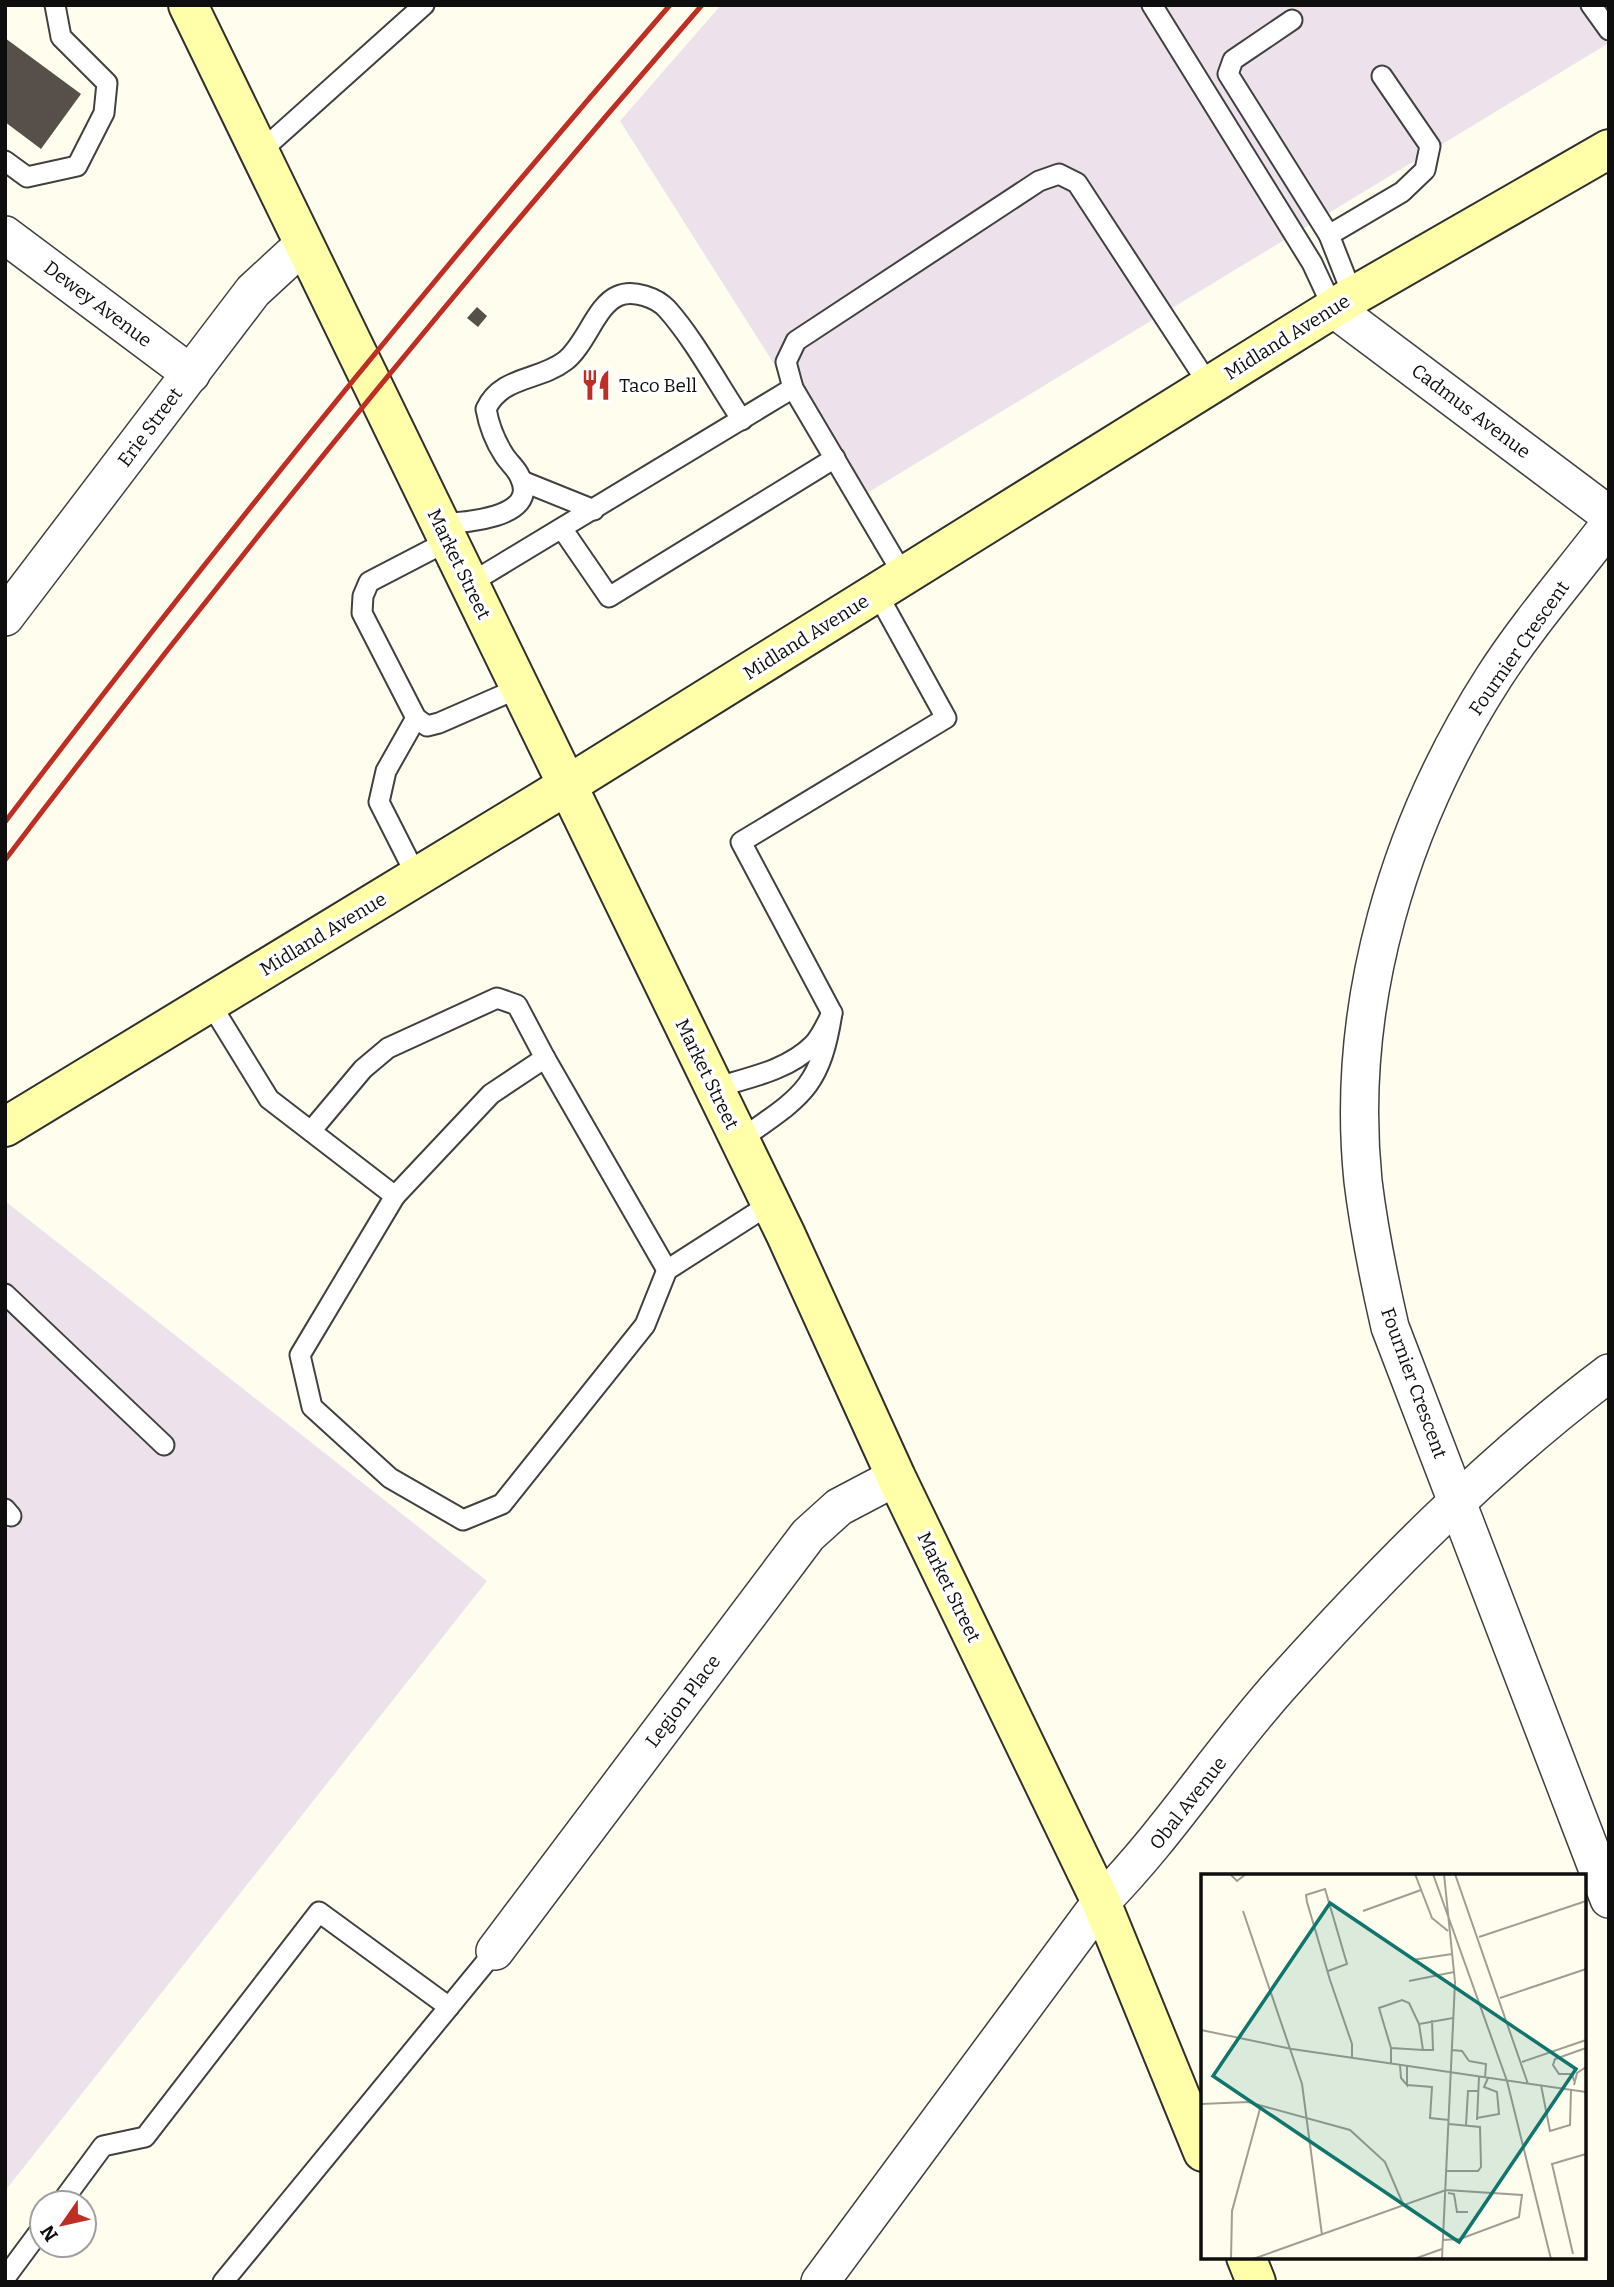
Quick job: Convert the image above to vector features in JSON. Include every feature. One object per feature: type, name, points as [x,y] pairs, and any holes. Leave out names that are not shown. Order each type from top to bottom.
[{"type":"main road","name":"Market Street","points":[[188,5],[740,1140],[896,1477],[1101,1902],[1201,2147]]},
{"type":"main road","name":"Midland Avenue","points":[[5,1127],[566,786],[1343,302],[1609,149]]},
{"type":"main road","points":[[1246,2259],[1256,2282]]},
{"type":"street","name":"Dewey Avenue","points":[[5,234],[191,374]]},
{"type":"street","name":"Erie Street","points":[[5,617],[253,291],[304,244]]},
{"type":"street","name":"Cadmus Avenue","points":[[1343,302],[1609,514]]},
{"type":"street","name":"Fournier Crescent","points":[[1609,525],[1495,675],[1453,745],[1419,819],[1391,896],[1370,989],[1361,1098],[1363,1179],[1375,1260],[1390,1327],[1600,1854],[1609,1899]]},
{"type":"street","name":"Obal Avenue","points":[[820,2282],[1101,1902],[1144,1858],[1282,1683],[1457,1500],[1536,1428],[1609,1373]]},
{"type":"street","name":"Legion Place","points":[[495,1951],[808,1535],[839,1507],[896,1477]]},
{"type":"lane","points":[[5,161],[27,177],[77,166],[104,113],[107,83],[61,37],[55,5]]},
{"type":"lane","points":[[260,152],[424,5]]},
{"type":"lane","points":[[1152,5],[1312,263],[1343,302]]},
{"type":"lane","points":[[1591,5],[1609,30]]},
{"type":"lane","points":[[1292,20],[1233,60],[1228,74],[1329,235],[1343,302]]},
{"type":"lane","points":[[1329,235],[1402,192],[1425,170],[1430,146],[1382,76]]},
{"type":"lane","points":[[740,1140],[792,1102],[815,1077],[826,1051],[832,1013],[741,842],[946,718],[835,458],[793,388],[786,362],[796,341],[1039,181],[1059,174],[1077,183],[1209,385]]},
{"type":"lane","points":[[519,688],[427,726],[416,718],[362,612],[363,596],[369,582],[444,532],[503,513],[515,505],[522,494],[522,481],[494,435],[486,410],[489,402],[503,388],[549,371],[565,362],[582,346],[604,308],[618,295],[642,294],[666,308],[742,420]]},
{"type":"lane","points":[[469,584],[563,530],[793,388]]},
{"type":"lane","points":[[563,530],[610,597],[835,458]]},
{"type":"lane","points":[[522,481],[594,510]]},
{"type":"lane","points":[[416,718],[386,771],[379,802],[417,877]]},
{"type":"lane","points":[[311,1131],[363,1069],[388,1048],[497,998],[517,1005],[667,1270]]},
{"type":"lane","points":[[210,1003],[269,1099],[395,1196]]},
{"type":"lane","points":[[714,1088],[770,1071],[797,1057],[814,1044],[832,1013]]},
{"type":"lane","points":[[545,1058],[491,1094],[395,1196],[300,1356],[313,1407],[390,1478],[463,1520],[502,1504],[645,1325],[667,1270],[770,1204]]},
{"type":"lane","points":[[5,1294],[164,1445]]},
{"type":"lane","points":[[71,2189],[103,2146],[145,2137],[319,1912],[449,2007]]},
{"type":"lane","points":[[223,2282],[495,1951]]},
{"type":"lane","points":[[5,2278],[28,2247]]},
{"type":"shaded area","points":[[721,5],[1609,5],[1609,43],[859,498],[620,121]]},
{"type":"shaded area","points":[[5,1201],[487,1581],[5,2191]]},
{"type":"building","points":[[5,38],[81,94],[41,149],[5,122]]},
{"type":"building","points":[[477,307],[487,316],[478,327],[467,318]]},
{"type":"railway","points":[[5,822],[166,613],[414,306],[670,5]]},
{"type":"railway","points":[[5,860],[174,642],[346,427],[522,215],[702,5]]},
{"type":"place","name":"Taco Bell","points":[[596,385]]}]
